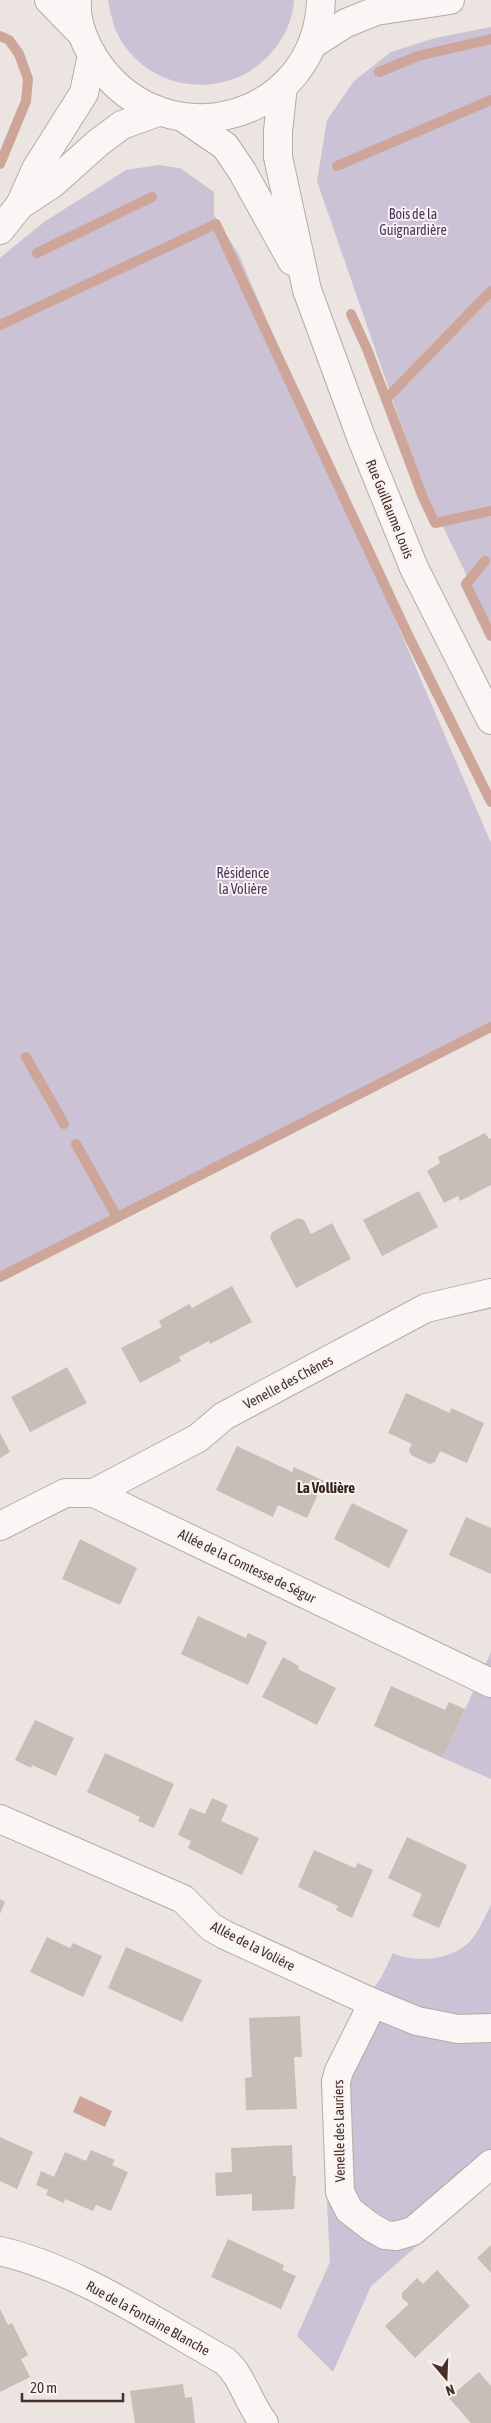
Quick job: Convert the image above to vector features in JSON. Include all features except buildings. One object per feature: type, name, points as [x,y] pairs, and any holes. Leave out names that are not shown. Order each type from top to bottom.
[{"type":"street","points":[[49,0],[87,45],[109,80],[131,99],[171,115],[211,119],[237,114],[262,102],[283,86],[301,67],[313,44],[321,17],[322,0]]},
{"type":"street","points":[[0,230],[20,204],[36,169],[84,93],[87,45],[77,0]]},
{"type":"street","points":[[313,44],[346,23],[376,11],[450,0]]},
{"type":"street","name":"Rue Guillaume Louis","points":[[283,86],[278,131],[278,156],[308,290],[361,437],[411,560],[491,720]]},
{"type":"street","points":[[20,204],[52,184],[99,142],[122,125],[171,115]]},
{"type":"street","name":"Rue Guillaume Louis","points":[[171,115],[225,146],[242,171],[308,290]]},
{"type":"street","name":"Venelle des Chênes","points":[[94,1493],[198,1438],[224,1416],[426,1308],[491,1293]]},
{"type":"street","name":"Allée de la Comtesse de Ségur","points":[[0,1526],[65,1493],[94,1493],[491,1683]]},
{"type":"street","name":"Allée de la Volière","points":[[0,1819],[182,1900],[211,1926],[225,1935],[373,2003],[417,2021],[442,2028],[491,2028]]},
{"type":"street","name":"Venelle des Lauriers","points":[[373,2003],[339,2071],[336,2082],[340,2192],[349,2210],[358,2219],[385,2235],[405,2235],[421,2226],[491,2164]]},
{"type":"street","name":"Rue de la Fontaine Blanche","points":[[0,2251],[28,2257],[66,2272],[225,2360],[235,2370],[255,2412],[264,2423]]},
{"type":"green space","points":[[108,0],[294,0],[290,21],[281,40],[272,52],[257,66],[239,77],[219,83],[199,85],[179,82],[160,75],[142,64],[119,38]]},
{"type":"green space","name":"Bois de la Guignardière","points":[[491,27],[491,625],[421,482],[317,181],[327,120],[354,81],[391,52],[435,38]]},
{"type":"green space","name":"Résidence la Volière","points":[[158,165],[180,168],[214,192],[214,215],[239,255],[491,843],[491,1029],[0,1274],[0,258],[44,222],[126,170]]},
{"type":"green space","points":[[491,1652],[491,1779],[443,1758]]},
{"type":"green space","points":[[491,1905],[491,2181],[371,2286],[333,2372],[297,2336],[330,2262],[321,2080],[345,2027],[381,1978],[393,1953],[424,1959],[446,1956],[456,1952],[472,1939]]},
{"type":"shaded area","points":[[80,2096],[112,2111],[105,2127],[73,2112]]},
{"type":"waterway","points":[[0,36],[9,40],[19,54],[28,79],[26,101],[0,164]]},
{"type":"waterway","points":[[379,72],[418,56],[491,39]]},
{"type":"waterway","points":[[337,166],[491,100]]},
{"type":"waterway","points":[[37,253],[152,197]]},
{"type":"waterway","points":[[0,325],[216,224],[409,637],[491,802]]},
{"type":"waterway","points":[[491,291],[386,399],[422,495],[435,523],[491,511]]},
{"type":"waterway","points":[[351,314],[386,399]]},
{"type":"waterway","points":[[485,561],[466,584],[491,636]]},
{"type":"waterway","points":[[0,1277],[491,1027]]},
{"type":"waterway","points":[[26,1057],[64,1124]]},
{"type":"waterway","points":[[76,1144],[117,1217]]},
{"type":"district","name":"La Vollière","points":[[326,1488]]}]
